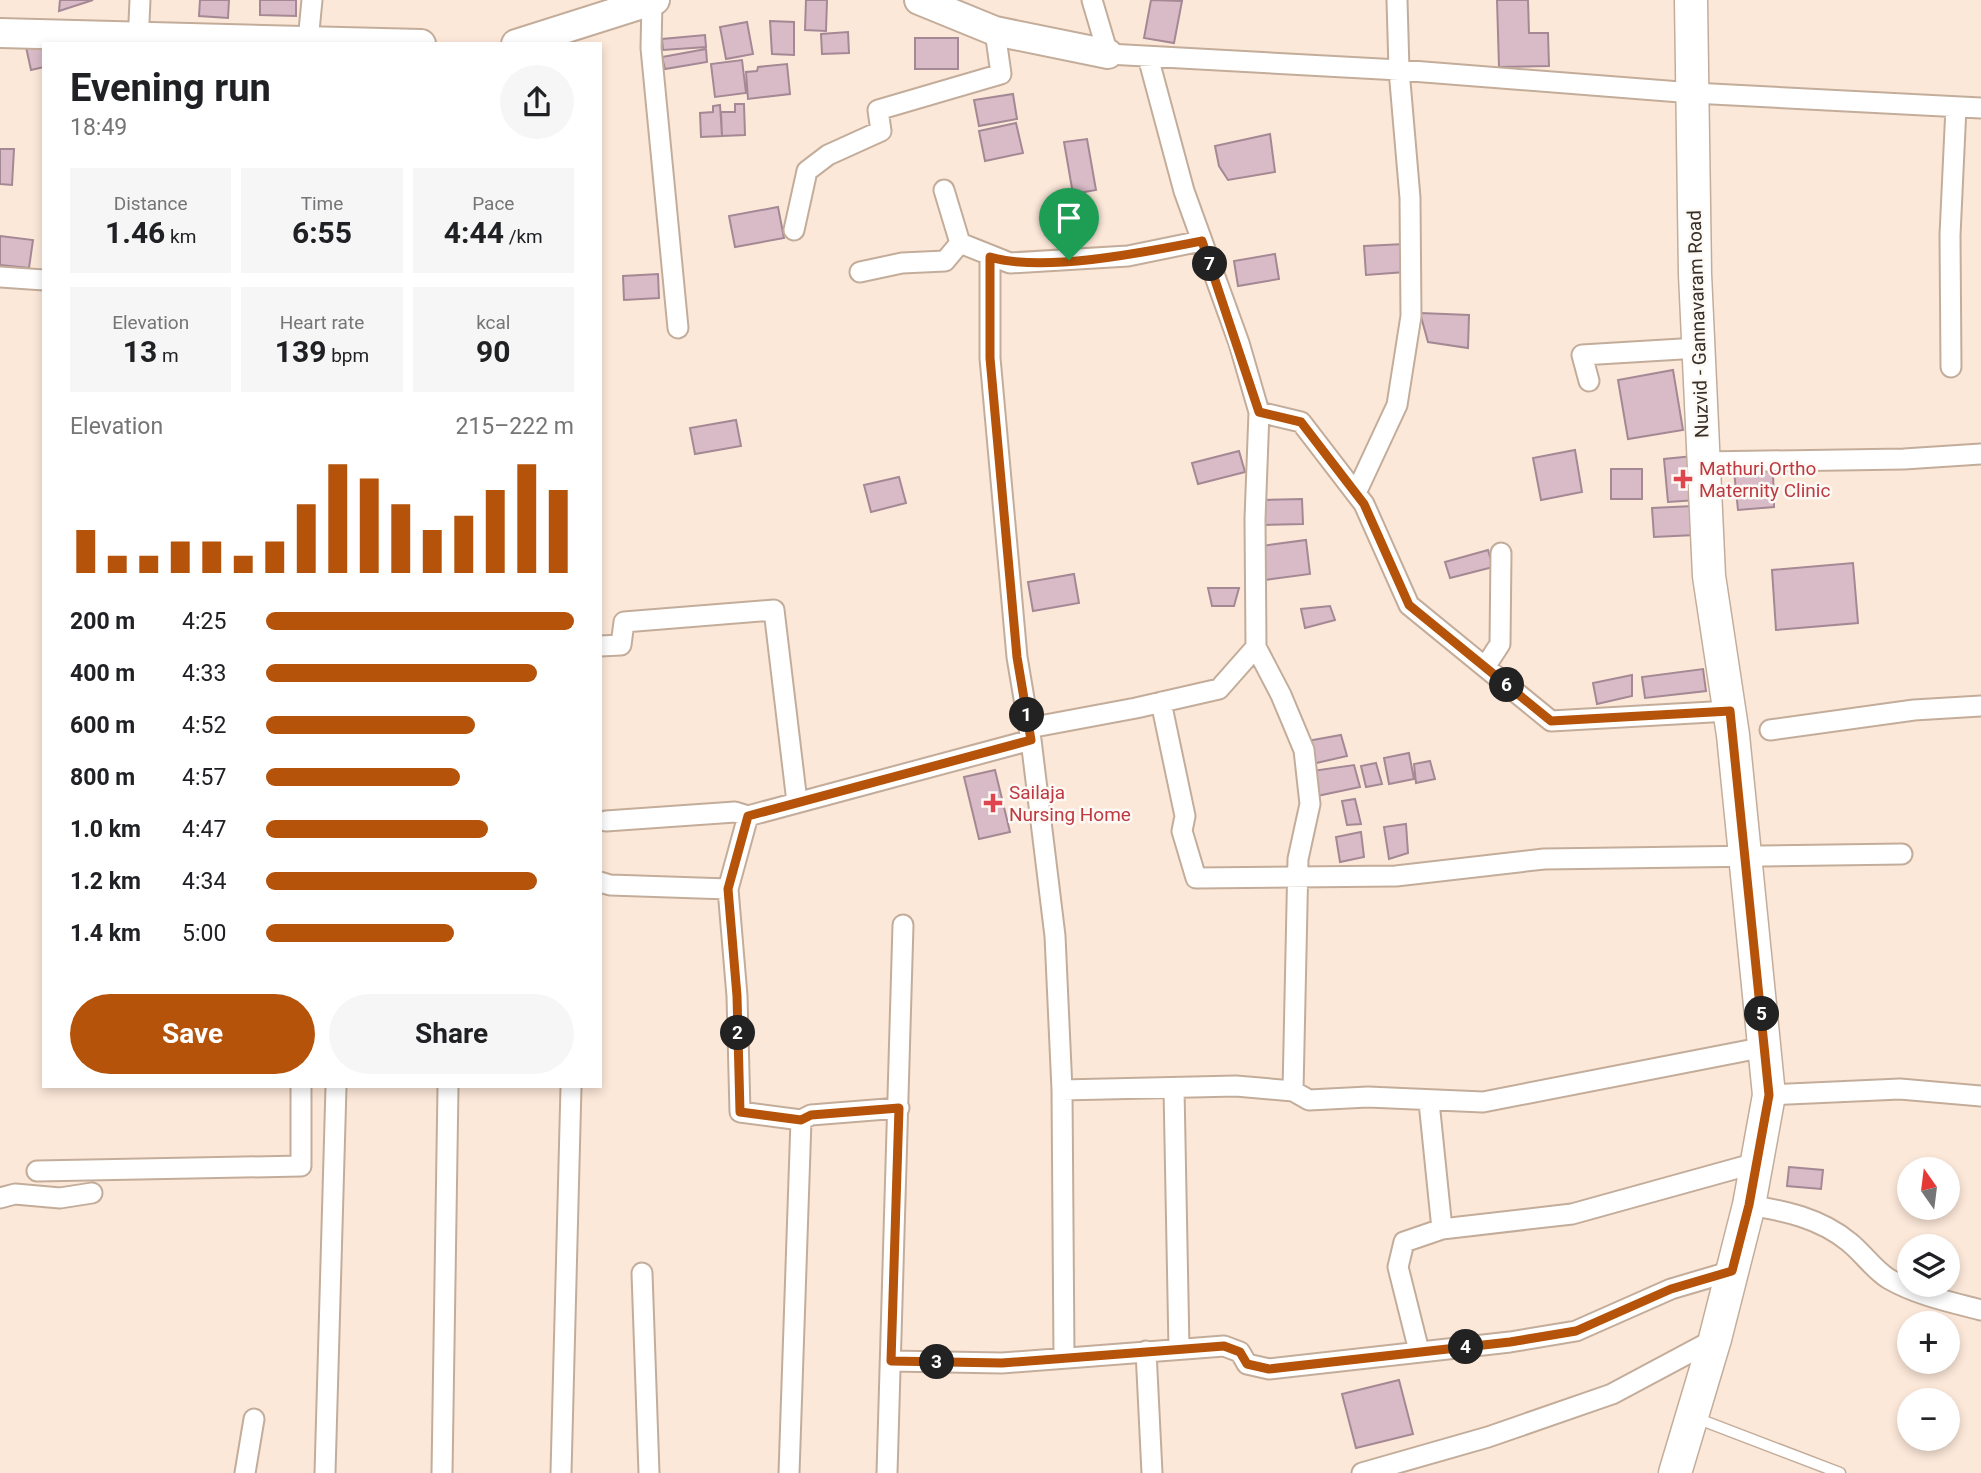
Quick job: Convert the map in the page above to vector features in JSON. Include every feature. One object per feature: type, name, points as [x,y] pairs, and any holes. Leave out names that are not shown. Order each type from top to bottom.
[{"type":"main road","name":"Nuzvid - Gannavaram Road","points":[[1675,1473],[1715,1339],[1749,1205],[1769,1095],[1730,711],[1709,576],[1698,348],[1692,0]]},
{"type":"street","points":[[138,40],[140,0]]},
{"type":"street","points":[[0,33],[138,40],[312,42],[312,0]]},
{"type":"street","points":[[919,0],[995,31],[1108,54],[1399,70],[1693,93],[1981,108]]},
{"type":"street","points":[[1092,0],[1108,54]]},
{"type":"street","points":[[1356,493],[1397,405],[1411,316],[1410,198],[1399,70],[1397,0]]},
{"type":"street","points":[[527,42],[654,1],[651,48],[678,328]]},
{"type":"street","points":[[794,230],[807,171],[828,155],[881,131],[878,110],[1001,74],[995,31]]},
{"type":"street","points":[[1148,57],[1184,191],[1259,412],[1255,519],[1256,647],[1281,695],[1304,750],[1310,804],[1298,876],[1293,1091]]},
{"type":"street","points":[[1951,367],[1950,235],[1956,107]]},
{"type":"street","points":[[944,190],[960,243],[1010,263],[1128,256],[1202,241]]},
{"type":"street","points":[[860,272],[902,263],[944,261],[960,243]]},
{"type":"street","points":[[990,257],[990,358],[1017,657],[1030,734],[1055,936],[1062,1090],[1063,1356]]},
{"type":"street","points":[[0,277],[42,280]]},
{"type":"street","points":[[1589,381],[1582,355],[1698,348]]},
{"type":"street","points":[[1259,412],[1301,422],[1364,504],[1409,605],[1551,721],[1730,711]]},
{"type":"street","points":[[1703,462],[1904,459],[1981,454]]},
{"type":"street","points":[[1485,667],[1500,644],[1501,553]]},
{"type":"street","points":[[602,646],[621,645],[624,622],[774,610],[797,802]]},
{"type":"street","points":[[606,821],[736,812],[748,816],[1030,734],[1219,689],[1256,647]]},
{"type":"street","points":[[1161,702],[1185,816],[1182,831],[1196,878],[1396,876],[1544,859],[1902,854]]},
{"type":"street","points":[[1770,730],[1914,710],[1981,706]]},
{"type":"street","points":[[748,816],[728,889],[737,996],[740,1112],[801,1120],[811,1115],[899,1108]]},
{"type":"street","points":[[602,883],[728,889]]},
{"type":"street","points":[[887,1473],[903,925]]},
{"type":"street","points":[[1062,1090],[1236,1086],[1293,1091],[1309,1100],[1368,1097],[1429,1102],[1483,1102],[1765,1047]]},
{"type":"street","points":[[37,1171],[300,1166],[301,1088]]},
{"type":"street","points":[[325,1473],[336,1088]]},
{"type":"street","points":[[442,1473],[448,1088]]},
{"type":"street","points":[[561,1473],[571,1088]]},
{"type":"street","points":[[1174,1089],[1178,1349]]},
{"type":"street","points":[[1769,1095],[1899,1089],[1981,1096]]},
{"type":"street","points":[[1429,1102],[1442,1229]]},
{"type":"street","points":[[789,1473],[801,1120]]},
{"type":"street","points":[[1419,1351],[1398,1267],[1404,1242],[1442,1229],[1572,1214],[1756,1163]]},
{"type":"street","points":[[0,1198],[15,1194],[60,1198],[92,1193]]},
{"type":"street","points":[[1749,1205],[1798,1214],[1821,1224],[1848,1241],[1887,1278],[1923,1295],[1981,1310]]},
{"type":"street","points":[[891,1361],[1002,1363],[1063,1356],[1224,1346],[1240,1352],[1247,1364],[1269,1369],[1510,1342],[1576,1331],[1671,1289],[1732,1271]]},
{"type":"street","points":[[642,1273],[649,1473]]},
{"type":"street","points":[[1362,1473],[1488,1437],[1612,1394],[1715,1339]]},
{"type":"street","points":[[1146,1351],[1152,1473]]},
{"type":"street","points":[[245,1473],[254,1419]]},
{"type":"lane","points":[[1693,1417],[1840,1473]]},
{"type":"building","points":[[60,0],[93,0],[59,11]]},
{"type":"building","points":[[200,0],[229,0],[228,18],[199,16]]},
{"type":"building","points":[[260,0],[296,0],[296,16],[260,15]]},
{"type":"building","points":[[806,0],[827,0],[826,31],[805,30]]},
{"type":"building","points":[[1151,0],[1182,1],[1174,43],[1144,38]]},
{"type":"building","points":[[1497,0],[1528,0],[1529,33],[1548,33],[1549,66],[1499,67]]},
{"type":"building","points":[[770,21],[794,22],[794,55],[772,54]]},
{"type":"building","points":[[747,22],[753,54],[726,59],[720,27]]},
{"type":"building","points":[[848,32],[849,53],[822,54],[821,34]]},
{"type":"building","points":[[705,35],[706,47],[663,50],[662,39]]},
{"type":"building","points":[[915,38],[958,38],[958,69],[915,69]]},
{"type":"building","points":[[42,44],[42,67],[31,70],[26,47]]},
{"type":"building","points":[[706,49],[707,62],[665,69],[662,57]]},
{"type":"building","points":[[742,60],[746,93],[715,97],[711,64]]},
{"type":"building","points":[[787,64],[790,94],[748,99],[746,72],[757,71],[758,67]]},
{"type":"building","points":[[1013,94],[1017,119],[979,126],[974,100]]},
{"type":"building","points":[[735,104],[744,104],[745,135],[722,136],[721,112],[735,112]]},
{"type":"building","points":[[720,105],[722,136],[701,137],[700,113],[713,112],[713,106]]},
{"type":"building","points":[[1016,123],[1023,153],[985,161],[979,131]]},
{"type":"building","points":[[1270,134],[1275,172],[1228,180],[1219,166],[1215,146]]},
{"type":"building","points":[[1087,139],[1096,190],[1073,194],[1064,142]]},
{"type":"building","points":[[0,149],[14,149],[12,185],[0,184]]},
{"type":"building","points":[[778,207],[784,238],[735,247],[729,216]]},
{"type":"building","points":[[0,236],[33,240],[29,268],[0,265]]},
{"type":"building","points":[[1404,244],[1405,272],[1366,275],[1364,246]]},
{"type":"building","points":[[1275,254],[1279,279],[1238,286],[1234,261]]},
{"type":"building","points":[[658,274],[659,298],[624,300],[623,276]]},
{"type":"building","points":[[1420,313],[1469,315],[1468,348],[1428,342]]},
{"type":"building","points":[[1673,370],[1683,430],[1628,439],[1618,380]]},
{"type":"building","points":[[736,420],[741,446],[695,454],[690,428]]},
{"type":"building","points":[[1575,450],[1582,492],[1541,500],[1533,458]]},
{"type":"building","points":[[1239,451],[1245,472],[1198,484],[1192,463]]},
{"type":"building","points":[[1693,456],[1697,500],[1668,502],[1664,459]]},
{"type":"building","points":[[1611,469],[1642,469],[1642,499],[1611,499]]},
{"type":"building","points":[[1734,471],[1773,471],[1774,507],[1738,510]]},
{"type":"building","points":[[899,477],[906,503],[871,512],[864,485]]},
{"type":"building","points":[[1302,499],[1303,524],[1262,525],[1261,500]]},
{"type":"building","points":[[1693,506],[1695,535],[1654,537],[1652,508]]},
{"type":"building","points":[[1306,540],[1310,574],[1265,580],[1261,546]]},
{"type":"building","points":[[1488,550],[1493,567],[1450,578],[1445,562]]},
{"type":"building","points":[[1853,563],[1858,623],[1776,630],[1772,570]]},
{"type":"building","points":[[1074,574],[1079,603],[1033,611],[1028,582]]},
{"type":"building","points":[[1208,588],[1239,588],[1234,606],[1212,606]]},
{"type":"building","points":[[1330,606],[1335,620],[1305,628],[1301,609]]},
{"type":"building","points":[[1703,669],[1706,691],[1645,698],[1642,677]]},
{"type":"building","points":[[1632,675],[1632,696],[1597,704],[1593,683]]},
{"type":"building","points":[[1341,735],[1347,756],[1312,764],[1307,741]]},
{"type":"building","points":[[1409,753],[1414,779],[1389,784],[1384,758]]},
{"type":"building","points":[[1430,761],[1435,779],[1416,783],[1414,764]]},
{"type":"building","points":[[1376,763],[1382,784],[1366,787],[1361,766]]},
{"type":"building","points":[[1354,765],[1360,787],[1317,796],[1312,771]]},
{"type":"building","points":[[995,770],[1010,832],[979,839],[964,777]]},
{"type":"building","points":[[1355,799],[1361,824],[1347,825],[1342,801]]},
{"type":"building","points":[[1406,824],[1408,853],[1389,859],[1384,827]]},
{"type":"building","points":[[1361,832],[1364,857],[1340,862],[1336,837]]},
{"type":"building","points":[[1789,1167],[1823,1170],[1821,1189],[1787,1186]]},
{"type":"building","points":[[1399,1380],[1413,1434],[1356,1448],[1342,1394]]},
{"type":"place","name":"Mathuri Ortho Maternity Clinic","points":[[1683,479]]},
{"type":"place","name":"Sailaja Nursing Home","points":[[993,803]]},
{"type":"route","points":[[1202,241],[1259,412],[1301,422],[1364,504],[1409,605],[1551,721],[1730,711],[1769,1095],[1749,1205],[1732,1271],[1671,1289],[1576,1331],[1510,1342],[1269,1369],[1247,1364],[1240,1352],[1224,1346],[1063,1356],[1002,1363],[891,1361],[899,1108],[811,1115],[801,1120],[740,1112],[737,996],[728,889],[748,816],[1031,740],[1017,657],[990,358],[990,257],[1010,263],[1069,260],[1128,256],[1202,241]]}]
